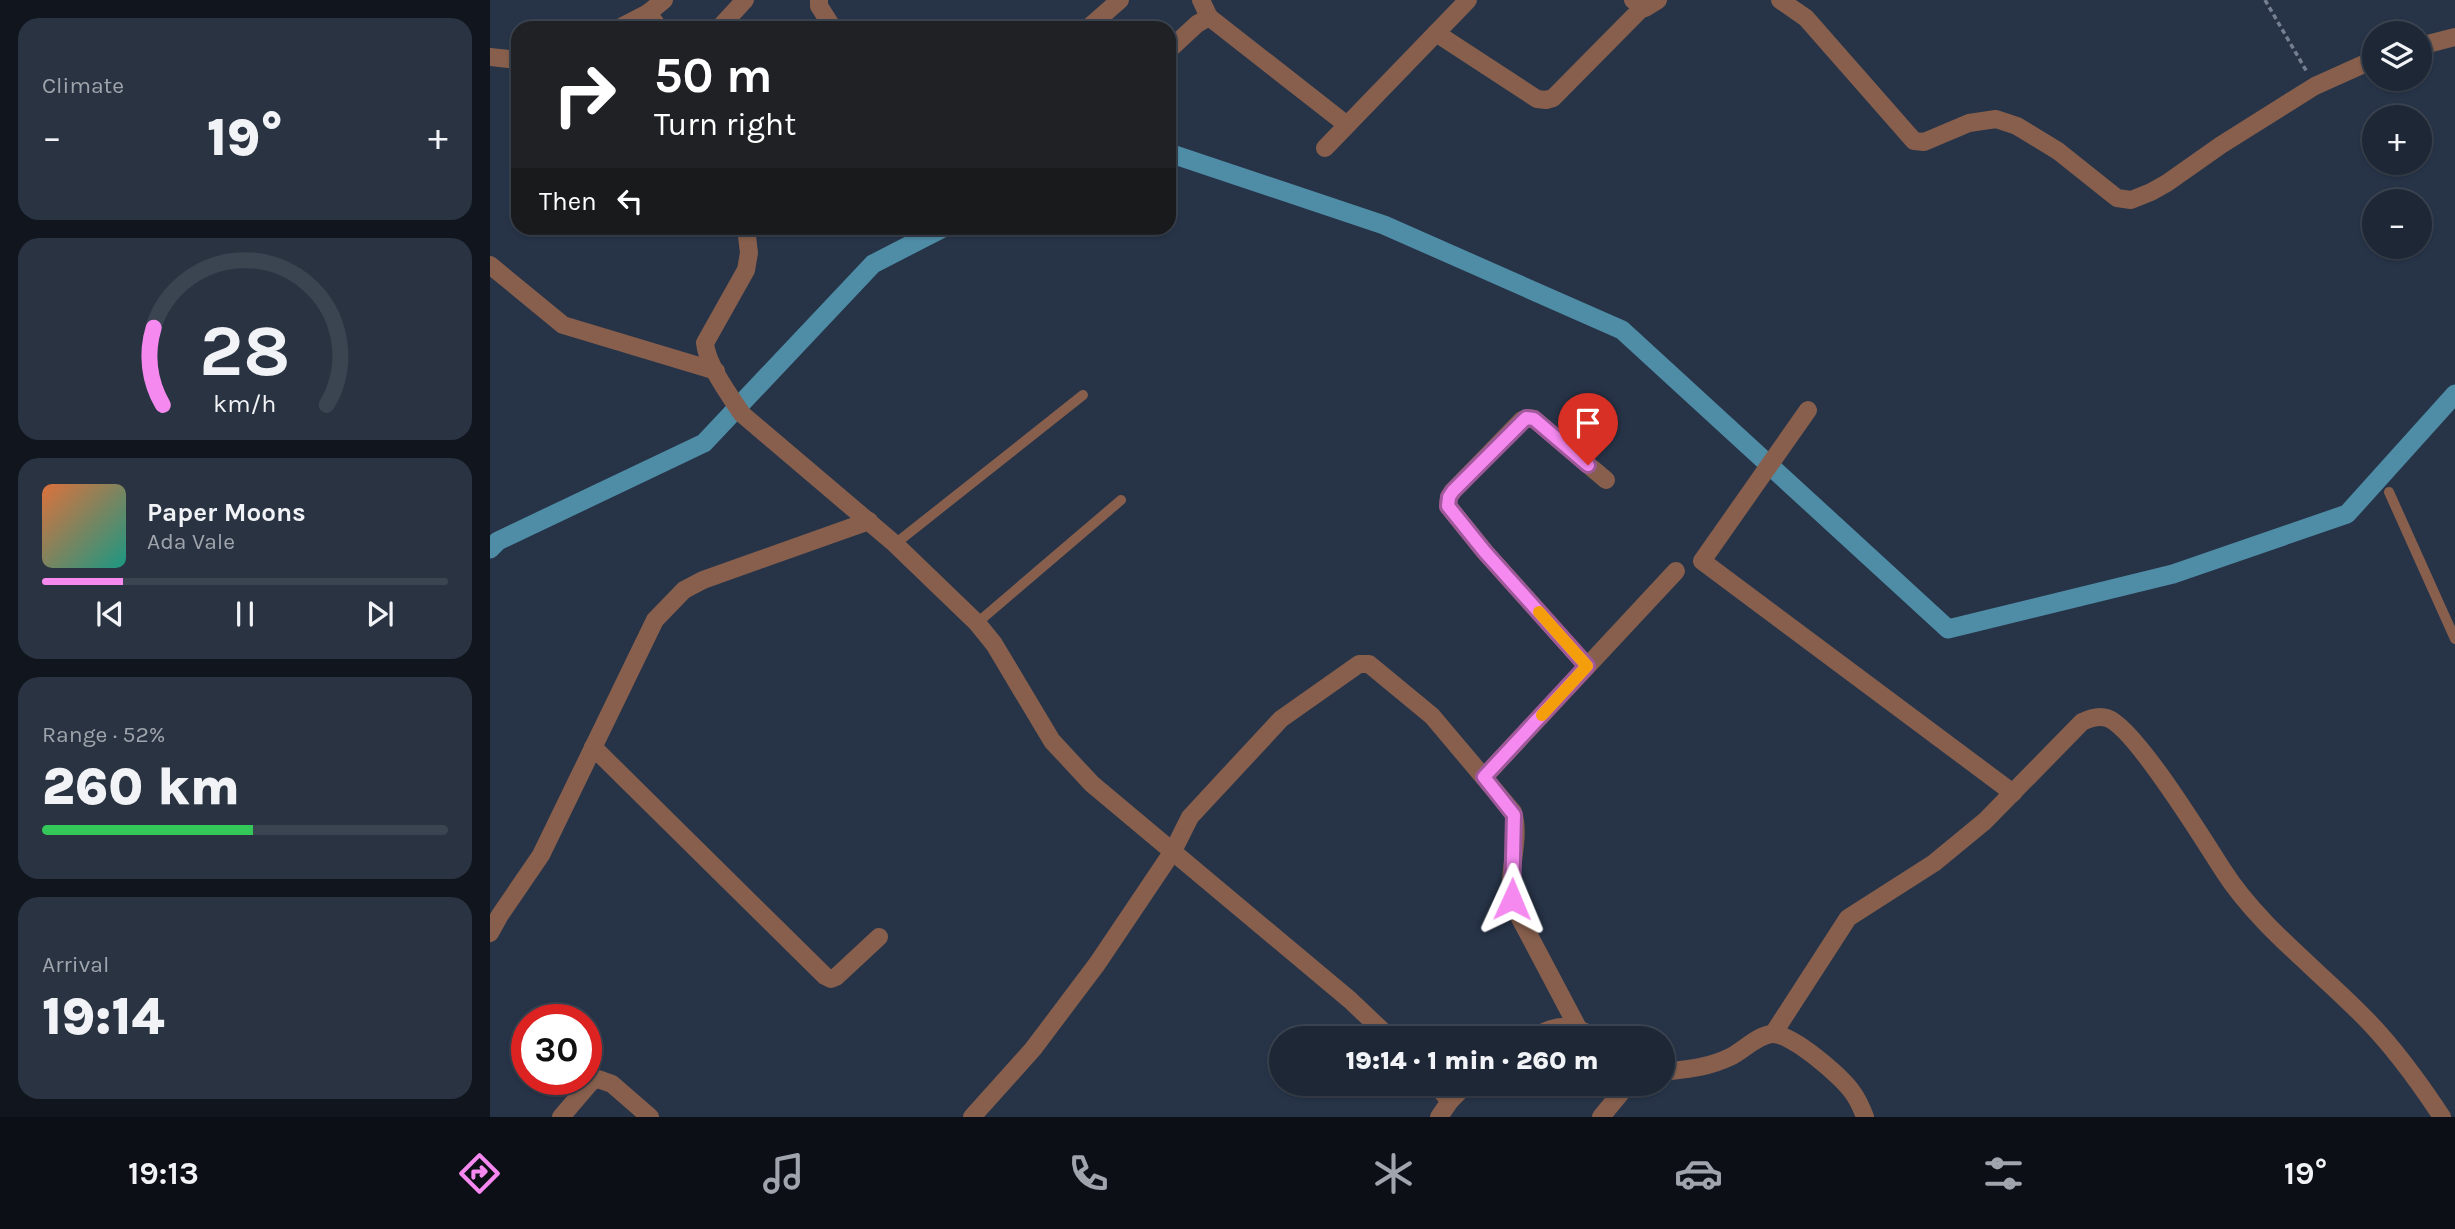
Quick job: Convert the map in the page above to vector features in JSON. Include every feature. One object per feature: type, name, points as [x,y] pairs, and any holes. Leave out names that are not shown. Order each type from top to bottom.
[{"type":"street","points":[[633,21],[664,0]]},
{"type":"street","points":[[726,21],[745,0]]},
{"type":"street","points":[[819,0],[819,6],[829,21]]},
{"type":"street","points":[[1096,21],[1120,0]]},
{"type":"street","points":[[1201,0],[1209,17],[1347,125]]},
{"type":"street","points":[[1325,148],[1468,0]]},
{"type":"street","points":[[1780,0],[1806,18],[1914,141],[1924,142],[1969,123],[1996,119],[2017,126],[2058,151],[2117,198],[2131,200],[2151,192],[2315,86],[2362,65]]},
{"type":"street","points":[[1436,33],[1537,99],[1546,100],[1553,97],[1645,2]]},
{"type":"street","points":[[648,13],[654,21]]},
{"type":"street","points":[[1176,44],[1209,17]]},
{"type":"street","points":[[2432,43],[2455,37]]},
{"type":"street","points":[[490,57],[511,59]]},
{"type":"street","points":[[747,235],[749,253],[746,270],[705,343],[716,371],[742,414],[895,544],[977,624],[993,644],[1052,741],[1092,784],[1350,1000],[1377,1026]]},
{"type":"street","points":[[490,265],[554,320],[571,329],[716,371]]},
{"type":"street","points":[[1808,410],[1702,561],[2013,793]]},
{"type":"street","points":[[1587,666],[1485,552],[1448,506],[1448,501],[1461,482],[1522,420],[1528,418],[1534,419],[1606,480]]},
{"type":"street","points":[[492,924],[541,855],[655,620],[684,590],[703,580],[869,521]]},
{"type":"street","points":[[1484,777],[1676,571]]},
{"type":"street","points":[[978,1115],[1097,964],[1173,852],[1190,817],[1281,719],[1359,664],[1368,664],[1425,709],[1514,815],[1511,892],[1513,905],[1577,1026]]},
{"type":"street","points":[[1773,1034],[1848,918],[1934,863],[1985,821],[2082,722],[2093,717],[2106,718],[2117,723],[2164,781],[2234,887],[2365,1018],[2400,1058],[2442,1117]]},
{"type":"street","points":[[593,747],[825,976],[831,979],[835,977],[879,937]]},
{"type":"street","points":[[1675,1071],[1705,1068],[1732,1056],[1763,1036],[1773,1034],[1784,1037],[1809,1053],[1842,1080],[1854,1094],[1865,1117]]},
{"type":"street","points":[[561,1117],[591,1082],[598,1079],[612,1084],[650,1117]]},
{"type":"street","points":[[1446,1096],[1450,1101]]},
{"type":"street","points":[[1439,1117],[1455,1096]]},
{"type":"street","points":[[1601,1117],[1618,1096]]},
{"type":"lane","points":[[895,544],[1083,396]]},
{"type":"lane","points":[[2389,492],[2455,639]]},
{"type":"lane","points":[[977,624],[1121,500]]},
{"type":"path","points":[[2265,0],[2315,86]]},
{"type":"waterway","points":[[1176,155],[1384,225],[1622,330],[1948,629],[2173,574],[2347,514],[2455,394]]},
{"type":"waterway","points":[[490,549],[498,541],[704,443],[873,264],[929,235]]},
{"type":"slow traffic","points":[[1539,612],[1587,666],[1542,715]]},
{"type":"route","points":[[1512,899],[1514,815],[1484,777],[1587,666],[1485,552],[1448,506],[1448,501],[1453,491],[1526,418],[1534,419],[1588,465]]}]
